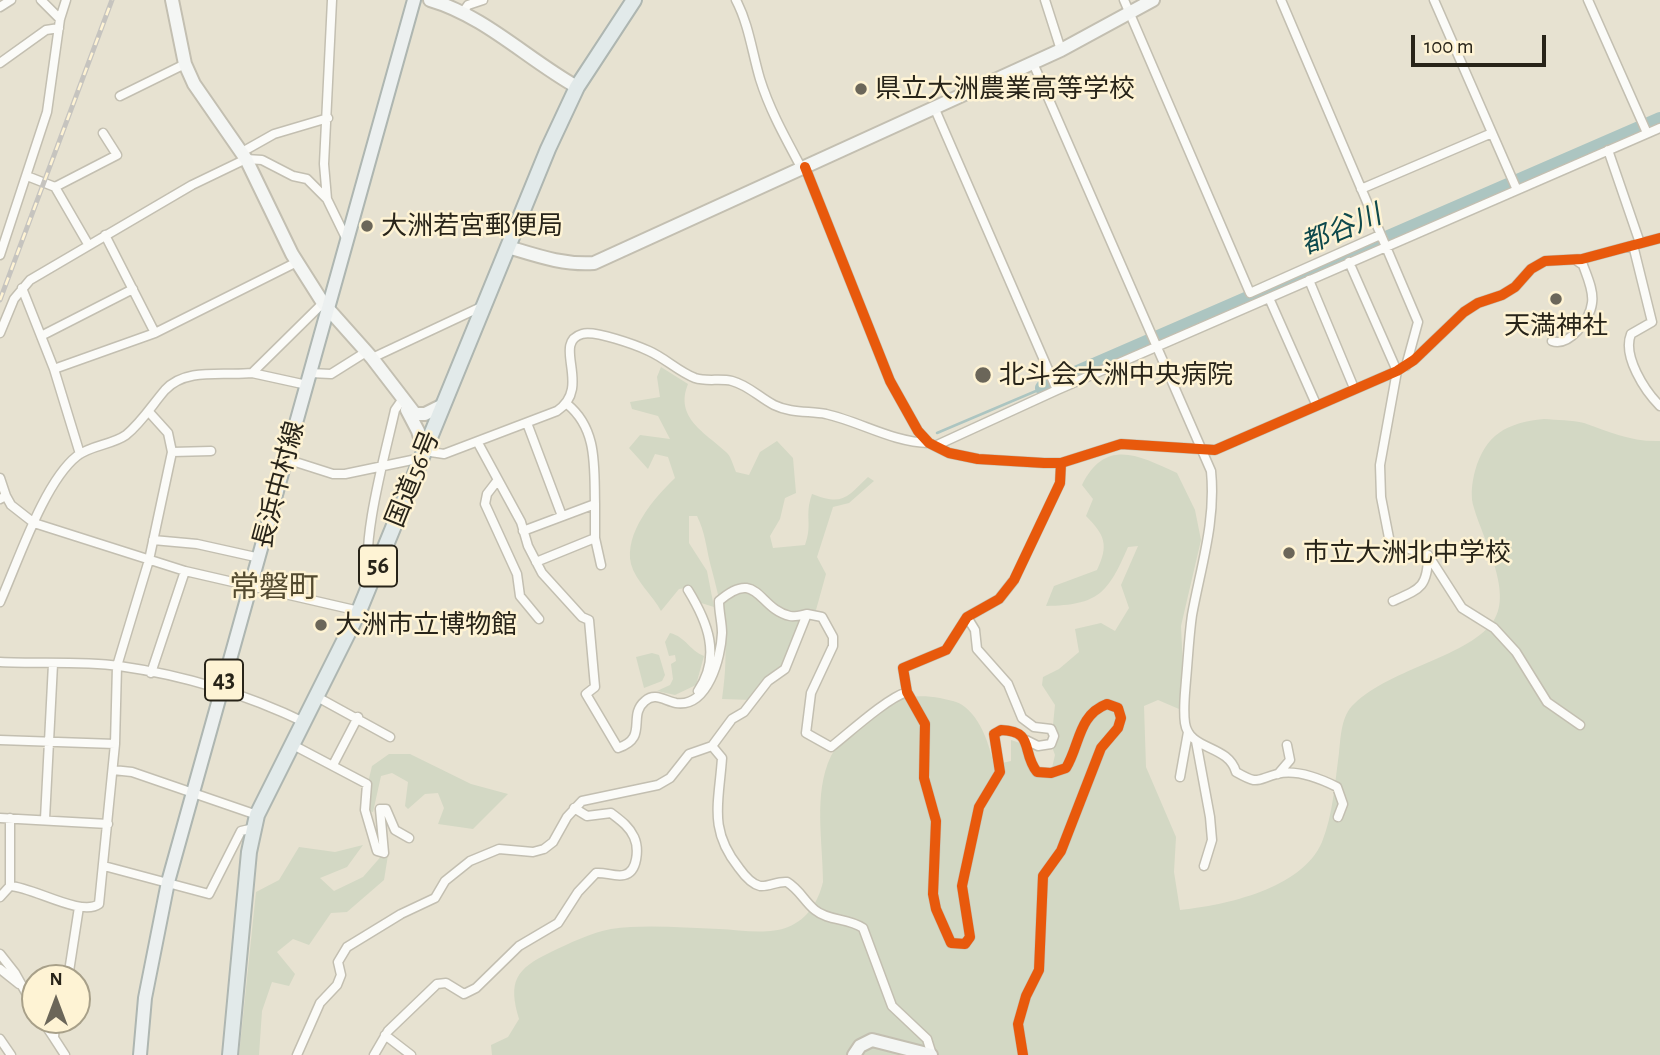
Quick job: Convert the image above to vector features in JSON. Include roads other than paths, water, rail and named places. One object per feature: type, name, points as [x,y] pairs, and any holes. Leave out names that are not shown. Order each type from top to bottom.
[{"type":"highway","name":"国道56号","points":[[230,1055],[248,852],[256,821],[359,611],[508,247],[577,87],[634,0]]},
{"type":"main road","name":"長浜中村線","points":[[140,1055],[145,998],[169,882],[192,792],[260,558],[326,307],[414,0]]},
{"type":"street","points":[[0,8],[11,0]]},
{"type":"street","points":[[41,0],[60,24]]},
{"type":"street","points":[[0,255],[47,112],[66,0]]},
{"type":"street","points":[[172,0],[185,64],[194,84],[244,155],[297,262],[326,307],[369,355],[415,414],[425,414],[443,405]]},
{"type":"street","points":[[327,199],[324,163],[332,0]]},
{"type":"street","points":[[430,0],[463,12],[542,68],[577,87]]},
{"type":"street","points":[[463,12],[468,5],[483,0]]},
{"type":"street","points":[[737,0],[746,20],[760,78],[774,115],[804,168],[890,381],[918,431],[932,444]]},
{"type":"street","points":[[1045,0],[1061,50]]},
{"type":"street","points":[[1124,0],[1252,298]]},
{"type":"street","points":[[508,247],[548,260],[572,264],[594,263],[1061,50],[1153,0]]},
{"type":"street","points":[[1280,0],[1418,322],[1401,368],[1380,465],[1390,542],[1428,555],[1462,608],[1494,628],[1516,652],[1547,702],[1580,724]]},
{"type":"street","points":[[1434,0],[1515,186]]},
{"type":"street","points":[[1588,0],[1645,129]]},
{"type":"street","points":[[0,63],[46,30],[60,24]]},
{"type":"street","points":[[1033,63],[1211,471],[1213,494],[1210,533],[1188,647],[1185,709],[1188,732],[1180,777]]},
{"type":"street","points":[[120,96],[185,64]]},
{"type":"street","points":[[934,107],[1055,385]]},
{"type":"street","points":[[0,333],[14,299],[22,288],[88,244],[244,155],[274,134],[328,118]]},
{"type":"street","points":[[932,444],[1055,385],[1383,241],[1608,150],[1645,129],[1660,128]]},
{"type":"street","points":[[55,187],[117,155],[103,132]]},
{"type":"street","points":[[1361,189],[1492,133]]},
{"type":"street","points":[[1608,150],[1637,244],[1656,320],[1631,334],[1628,341],[1629,353],[1649,395],[1660,406]]},
{"type":"street","points":[[244,155],[262,160],[293,176],[307,178],[327,199],[347,240]]},
{"type":"street","points":[[27,176],[55,187],[88,244]]},
{"type":"street","points":[[0,226],[8,233]]},
{"type":"street","points":[[105,235],[155,333]]},
{"type":"street","points":[[286,459],[333,474],[384,467],[422,456],[443,454],[527,423],[567,404],[575,382],[569,347],[574,339],[583,334],[598,334],[649,351],[699,379],[733,381],[789,410],[828,415],[876,432],[932,444],[978,459],[1061,463],[1121,444],[1215,450],[1401,368],[1464,312],[1478,303],[1502,295],[1531,269],[1545,261],[1599,256],[1660,238]]},
{"type":"street","points":[[1252,298],[1269,298],[1349,262],[1383,241]]},
{"type":"street","points":[[1552,341],[1561,343],[1573,337],[1593,302],[1583,265],[1575,259]]},
{"type":"street","points":[[54,369],[155,333],[297,262]]},
{"type":"street","points":[[1349,262],[1401,368]]},
{"type":"street","points":[[1309,280],[1354,388]]},
{"type":"street","points":[[22,288],[54,369],[80,454]]},
{"type":"street","points":[[41,336],[132,289]]},
{"type":"street","points":[[1269,298],[1316,404]]},
{"type":"street","points":[[0,602],[48,493],[80,454],[124,436],[149,412],[166,388],[192,375],[252,373],[309,379],[331,374],[485,304]]},
{"type":"street","points":[[252,373],[326,307]]},
{"type":"street","points":[[402,400],[418,431],[422,456]]},
{"type":"street","points":[[371,581],[367,570],[368,545],[395,411],[402,400]]},
{"type":"street","points":[[567,404],[581,415],[592,439],[596,538],[601,565]]},
{"type":"street","points":[[10,886],[79,906],[94,908],[99,904],[115,744],[117,666],[149,560],[173,452],[168,433],[149,412]]},
{"type":"street","points":[[527,423],[562,516]]},
{"type":"street","points":[[478,443],[542,573],[582,617],[589,620],[595,687],[586,694],[618,748],[630,744],[634,739],[639,708],[647,699],[658,697],[685,702],[698,696],[710,683],[722,637],[719,601],[741,587],[754,590],[777,610],[790,616],[807,614],[822,617],[833,637],[833,646],[811,693],[806,733],[831,747],[876,713],[885,701],[907,692]]},
{"type":"street","points":[[173,452],[211,451]]},
{"type":"street","points":[[967,617],[975,630],[977,649],[1008,684],[1022,718],[1034,727],[1051,729],[1055,736],[1051,744],[1038,746],[1012,730],[1001,730],[994,734],[1000,772],[979,807],[962,886],[970,937],[965,944],[956,945],[951,943],[936,909],[933,894],[936,821],[924,778],[925,724],[907,692],[903,668],[947,650],[967,617],[999,598],[1014,580],[1060,482],[1061,463]]},
{"type":"street","points":[[0,478],[3,497],[34,523],[185,570],[359,611]]},
{"type":"street","points":[[497,481],[487,494],[485,504],[517,575],[519,594],[539,619]]},
{"type":"street","points":[[523,531],[595,504]]},
{"type":"street","points":[[536,562],[596,538]]},
{"type":"street","points":[[153,540],[197,544],[260,558]]},
{"type":"street","points":[[1393,601],[1420,589],[1428,574],[1428,555]]},
{"type":"street","points":[[151,673],[185,570]]},
{"type":"street","points":[[685,702],[704,680],[710,645],[708,623],[688,590]]},
{"type":"street","points":[[297,1055],[320,1003],[337,985],[341,975],[338,962],[347,947],[401,914],[435,898],[456,870],[486,853],[499,849],[533,852],[544,849],[553,842],[574,808],[595,796],[623,795],[658,785],[670,778],[689,754],[712,746],[732,719],[744,712],[768,681],[785,669],[807,614]]},
{"type":"street","points":[[0,662],[117,666],[221,690],[271,706],[306,723]]},
{"type":"street","points":[[46,819],[53,664]]},
{"type":"street","points":[[318,698],[358,717],[390,737]]},
{"type":"street","points":[[1023,1055],[1018,1024],[1026,996],[1039,970],[1043,876],[1061,851],[1101,748],[1118,728],[1121,718],[1118,708],[1107,704],[1096,708],[1084,721],[1066,768],[1051,773],[1037,772],[1029,762],[1026,740]]},
{"type":"street","points":[[333,765],[358,717]]},
{"type":"street","points":[[1188,732],[1196,741],[1225,754],[1233,762],[1236,772],[1250,780],[1267,780],[1278,774],[1290,760],[1287,745]]},
{"type":"street","points":[[0,740],[50,744],[115,744]]},
{"type":"street","points":[[1196,741],[1212,840],[1204,866]]},
{"type":"street","points":[[293,745],[367,784],[365,810],[377,851],[384,853],[380,809],[386,809],[395,831],[409,838]]},
{"type":"street","points":[[712,746],[722,758],[716,809],[719,834],[730,856],[754,884],[765,886],[787,882],[799,889],[815,911],[856,922],[863,928],[892,1006],[927,1039],[931,1055],[872,1040],[860,1046],[854,1055]]},
{"type":"street","points":[[113,770],[132,772],[192,792],[256,821]]},
{"type":"street","points":[[1278,774],[1303,774],[1337,787],[1343,804],[1338,817]]},
{"type":"street","points":[[374,1055],[385,1035],[437,984],[446,983],[464,994],[476,988],[519,946],[558,923],[578,892],[596,873],[622,875],[630,872],[636,864],[637,848],[635,838],[626,824],[611,813],[587,816],[574,808]]},
{"type":"street","points":[[0,818],[108,824]]},
{"type":"street","points":[[0,897],[10,886],[10,818]]},
{"type":"street","points":[[104,866],[209,894],[241,831],[256,821]]},
{"type":"street","points":[[70,964],[79,906]]},
{"type":"street","points":[[0,954],[15,973],[21,987]]},
{"type":"street","points":[[0,969],[19,984]]},
{"type":"street","points":[[51,1034],[65,1055]]},
{"type":"street","points":[[54,1034],[54,1038]]},
{"type":"street","points":[[385,1035],[411,1055]]},
{"type":"street","points":[[0,1039],[11,1055]]},
{"type":"waterway","name":"都谷川","points":[[1043,388],[1660,120]]},
{"type":"waterway","points":[[937,433],[1043,388]]},
{"type":"railway","points":[[0,300],[112,0]]},
{"type":"place","name":"県立大洲農業高等学校","points":[[861,89]]},
{"type":"place","name":"大洲若宮郵便局","points":[[367,226]]},
{"type":"place","name":"天満神社","points":[[1556,299]]},
{"type":"place","name":"北斗会大洲中央病院","points":[[983,375]]},
{"type":"place","name":"市立大洲北中学校","points":[[1289,553]]},
{"type":"place","name":"大洲市立博物館","points":[[321,625]]},
{"type":"district","name":"常磐町","points":[[274,588]]}]
